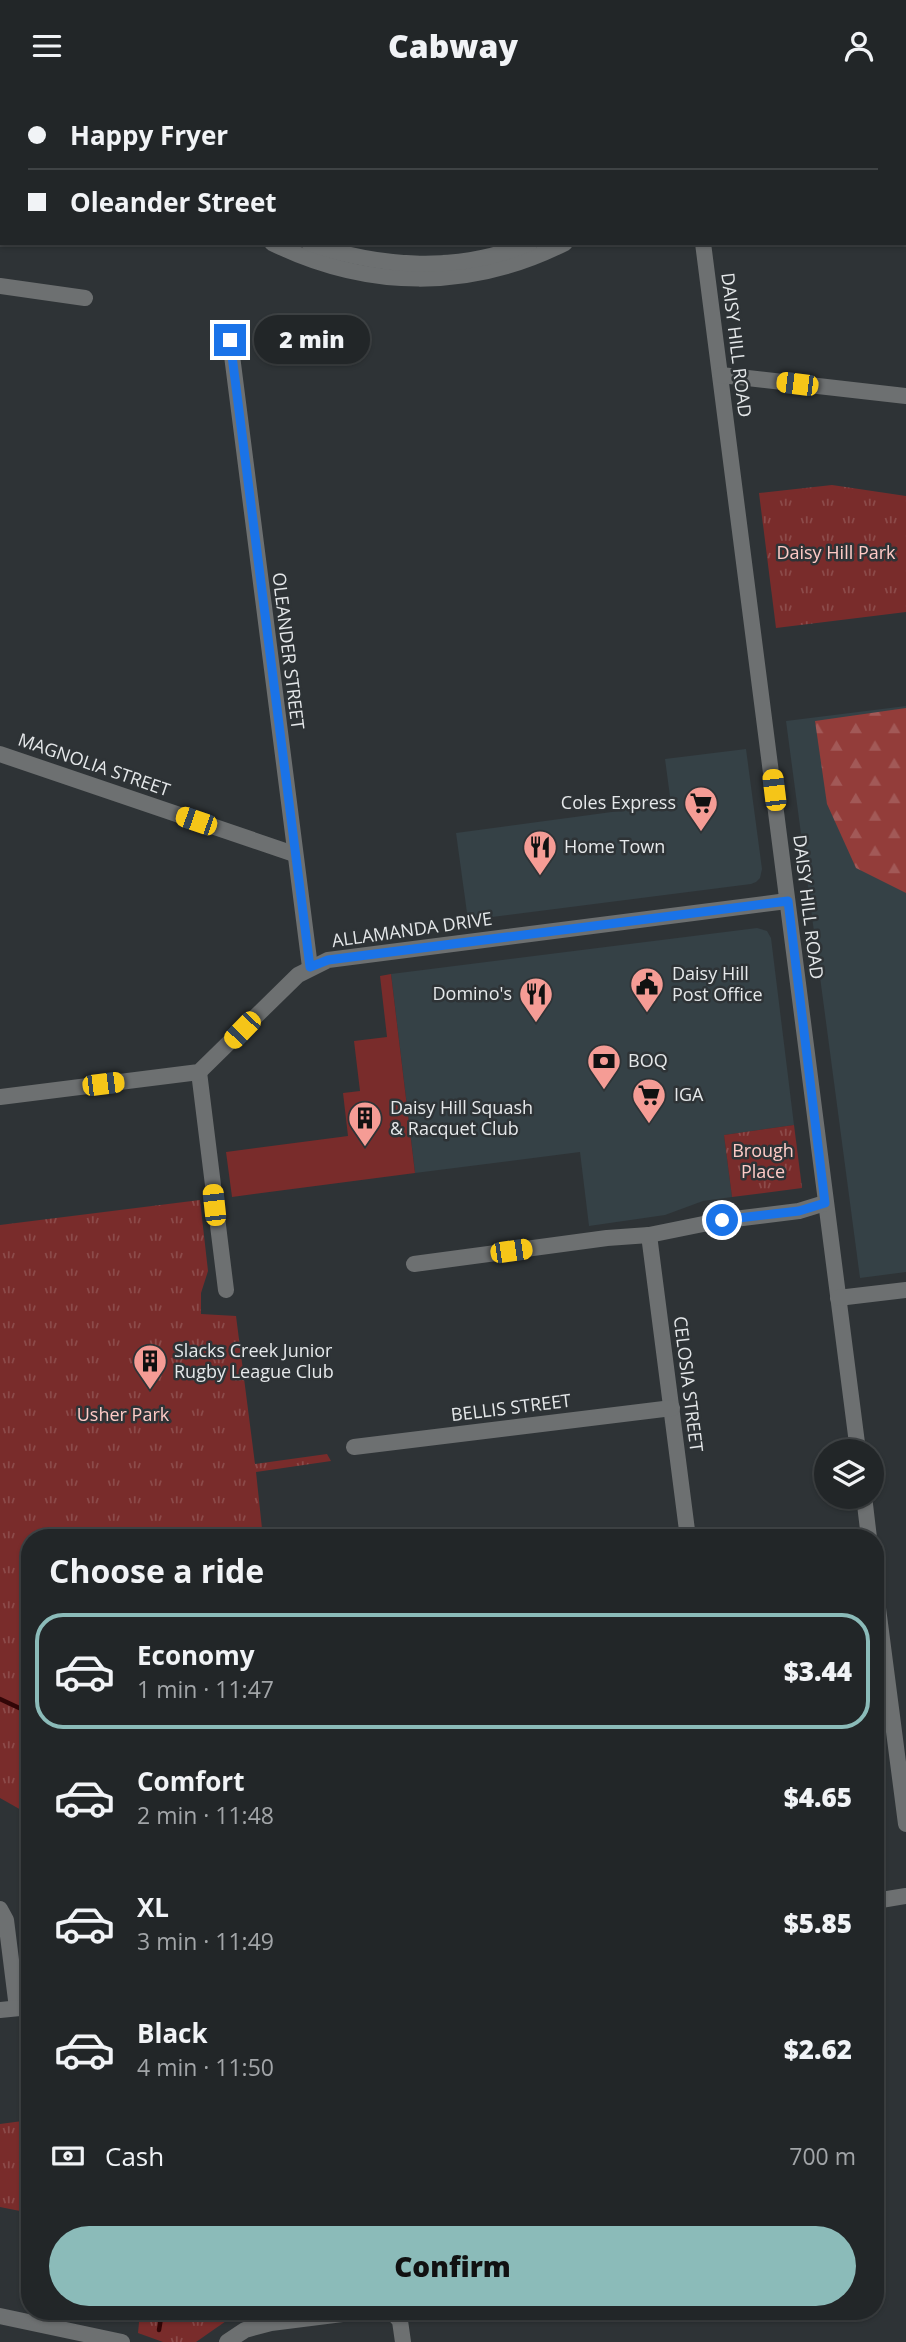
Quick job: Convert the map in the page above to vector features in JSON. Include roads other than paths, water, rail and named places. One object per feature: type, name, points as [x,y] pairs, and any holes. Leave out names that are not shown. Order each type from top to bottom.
[{"type":"street","points":[[277,245],[338,269],[408,280],[473,275],[506,268],[560,245]]},
{"type":"street","points":[[314,245],[339,254],[377,262],[416,263],[458,263],[506,254],[526,245]]},
{"type":"street","name":"DAISY HILL ROAD","points":[[704,245],[856,1439]]},
{"type":"street","points":[[0,286],[85,298]]},
{"type":"street","name":"OLEANDER STREET","points":[[230,340],[310,967]]},
{"type":"street","points":[[721,375],[906,396]]},
{"type":"street","name":"MAGNOLIA STREET","points":[[0,754],[294,854]]},
{"type":"street","name":"ALLAMANDA DRIVE","points":[[199,1072],[272,997],[310,967],[328,960],[788,901]]},
{"type":"street","points":[[0,1097],[199,1072],[226,1290]]},
{"type":"street","points":[[414,1264],[607,1238],[649,1235],[718,1221],[799,1211],[825,1203]]},
{"type":"street","name":"CELOSIA STREET","points":[[649,1235],[687,1529]]},
{"type":"street","points":[[838,1298],[906,1290]]},
{"type":"street","name":"BELLIS STREET","points":[[354,1447],[672,1408]]},
{"type":"street","points":[[866,1509],[868,1529]]},
{"type":"street","points":[[884,1647],[902,1772],[906,1824]]},
{"type":"street","points":[[884,1900],[906,1896]]},
{"type":"street","points":[[0,1909],[6,1920],[21,1998]]},
{"type":"street","points":[[0,2010],[21,2008]]},
{"type":"street","points":[[0,2316],[122,2342]]},
{"type":"street","points":[[227,2342],[245,2330],[283,2320]]},
{"type":"street","points":[[399,2320],[403,2342]]},
{"type":"waterway","points":[[0,1699],[21,1709]]},
{"type":"waterway","points":[[159,2330],[161,2320]]},
{"type":"place","name":"Coles Express","points":[[701,833]]},
{"type":"place","name":"Home Town","points":[[540,877]]},
{"type":"place","name":"Daisy Hill Post Office","points":[[647,1014]]},
{"type":"place","name":"Domino's","points":[[536,1024]]},
{"type":"place","name":"BOQ","points":[[604,1091]]},
{"type":"place","name":"IGA","points":[[649,1125]]},
{"type":"place","name":"Daisy Hill Squash & Racquet Club","points":[[365,1148]]},
{"type":"place","name":"Slacks Creek Junior Rugby League Club","points":[[150,1391]]},
{"type":"park label","name":"Daisy Hill Park","points":[[836,553]]},
{"type":"park label","name":"Brough Place","points":[[763,1162]]},
{"type":"park label","name":"Usher Park","points":[[123,1415]]}]
